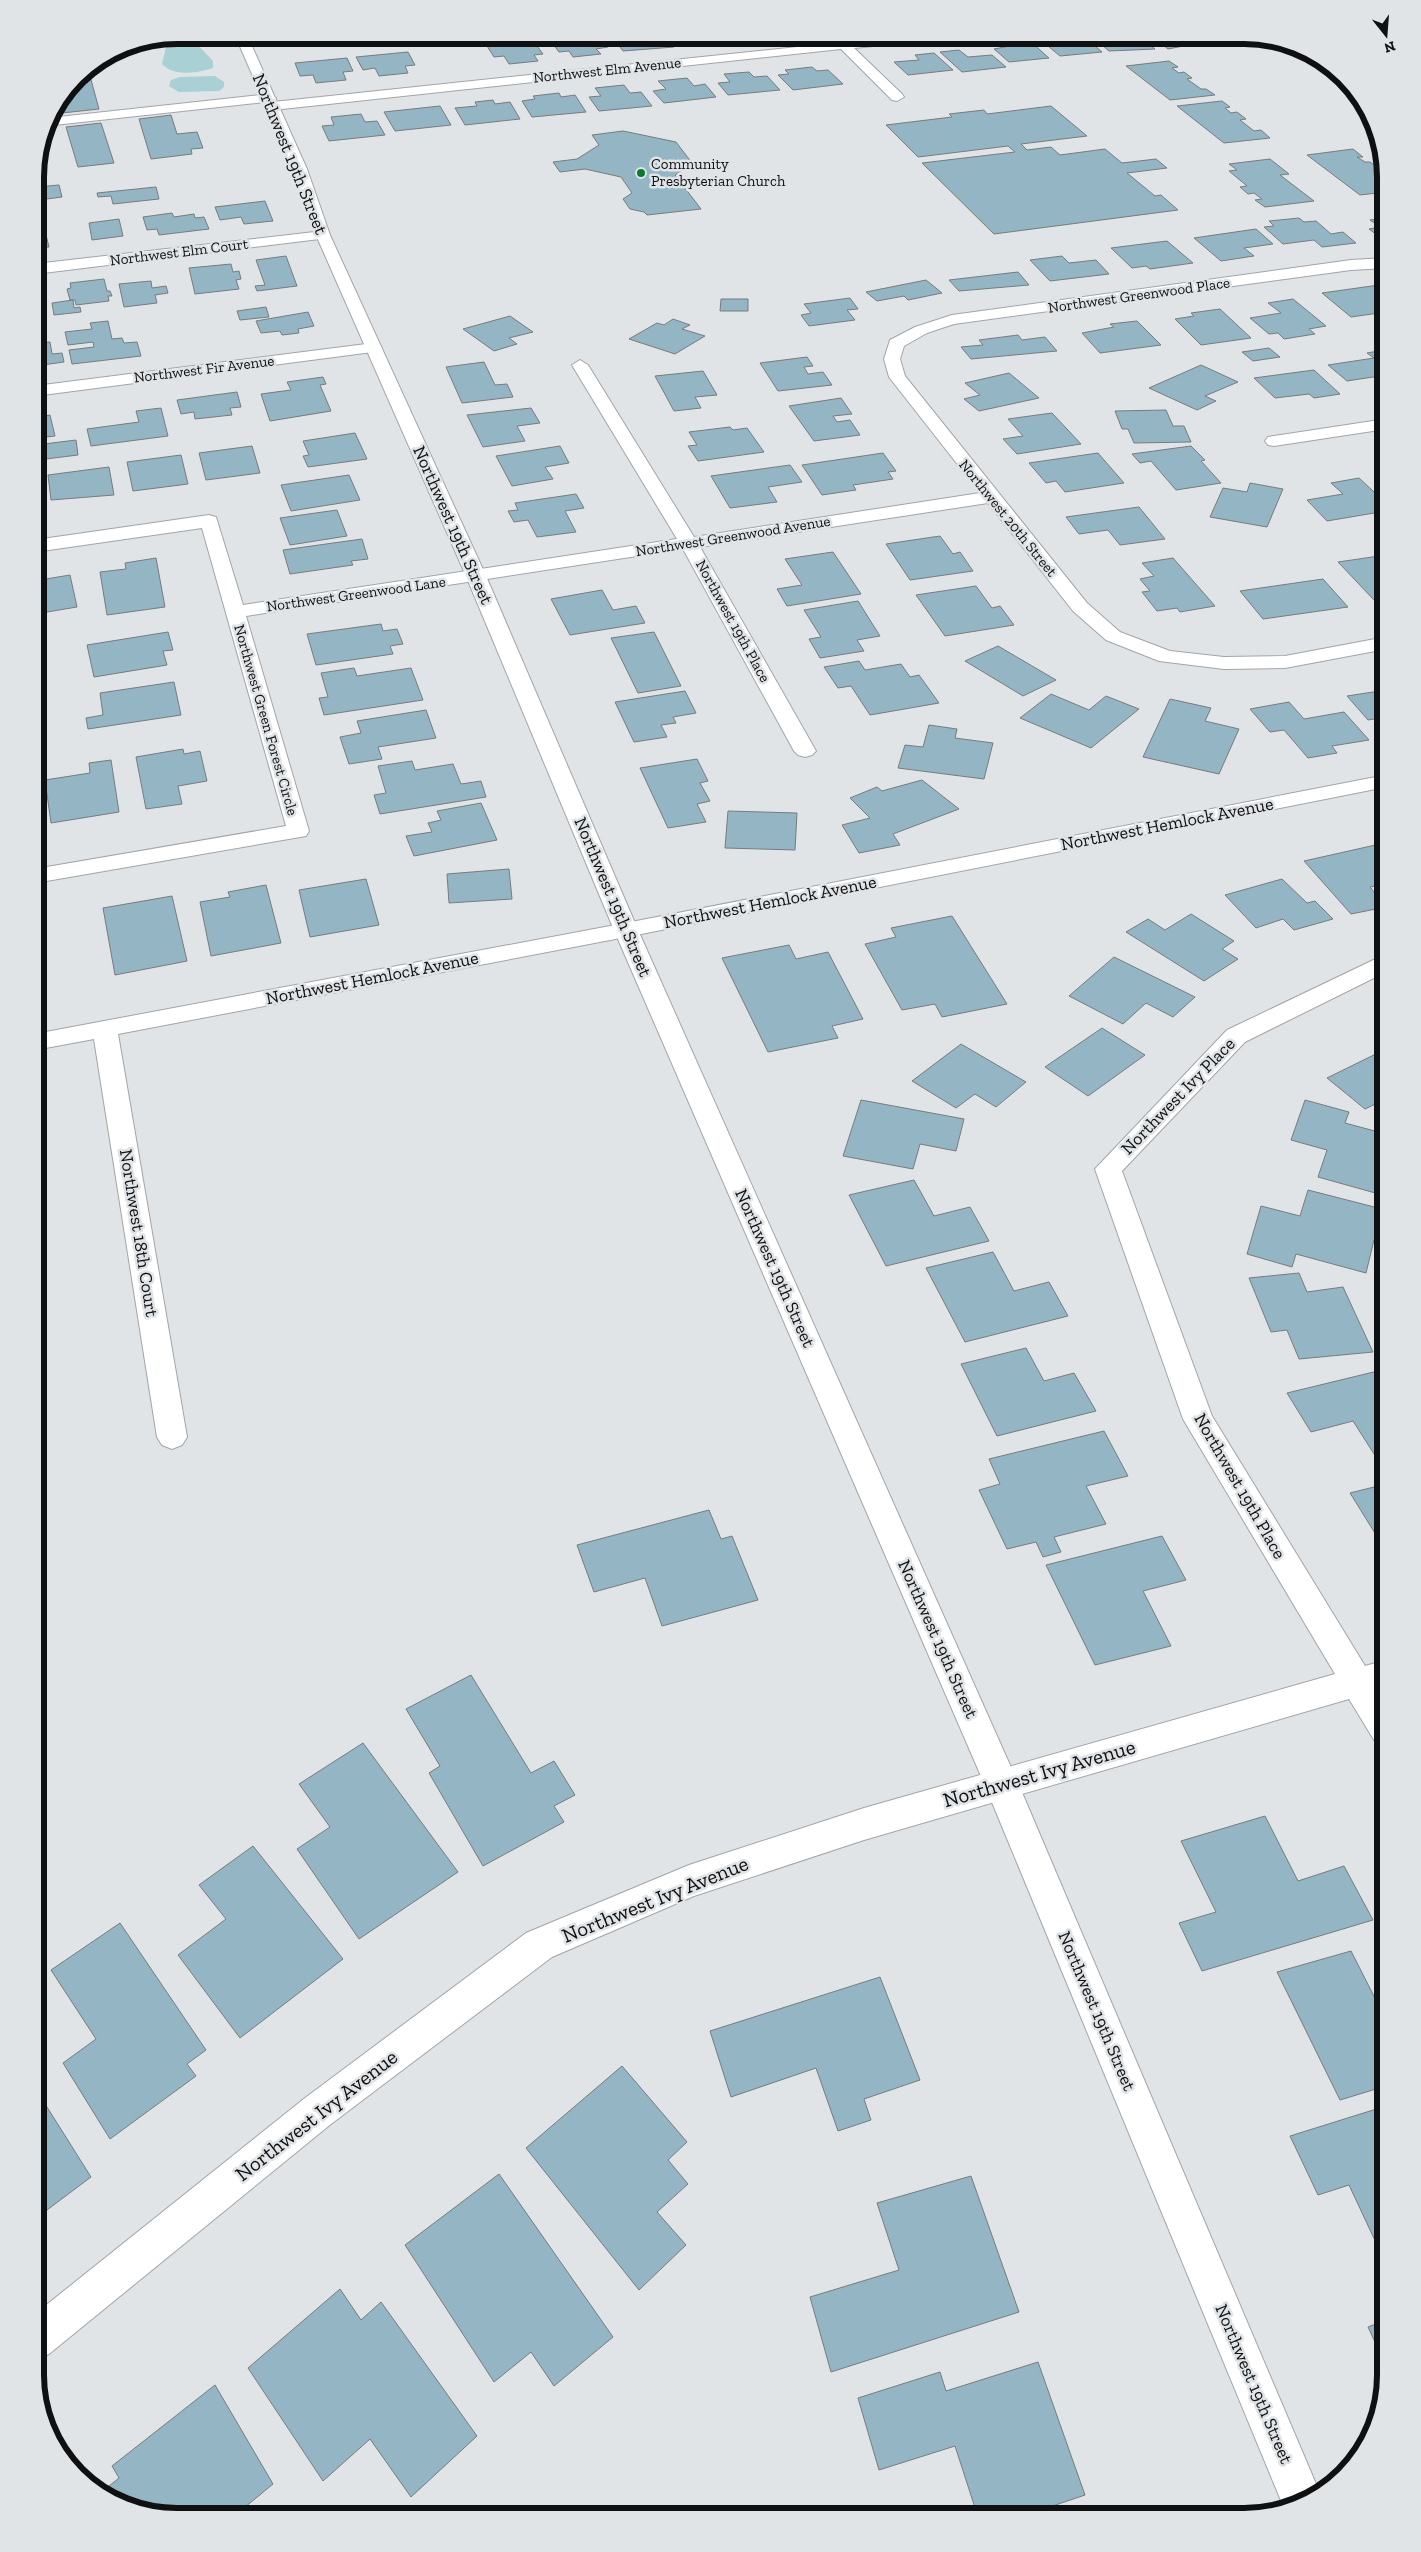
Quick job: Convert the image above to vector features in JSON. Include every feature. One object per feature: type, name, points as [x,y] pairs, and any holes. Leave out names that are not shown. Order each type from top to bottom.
[{"type":"street","name":"Northwest 19th Street","points":[[245,44],[300,170],[323,235],[476,576],[626,930],[1001,1783],[1300,2495]]},
{"type":"street","name":"Northwest Elm Avenue","points":[[57,121],[271,102],[854,44]]},
{"type":"street","points":[[844,45],[897,97]]},
{"type":"street","name":"Northwest Elm Court","points":[[44,268],[323,235]]},
{"type":"street","name":"Northwest Greenwood Place","points":[[896,343],[921,330],[952,320],[1351,265],[1377,264]]},
{"type":"street","name":"Northwest 20th Street","points":[[896,343],[892,359],[897,377],[1080,608],[1113,636],[1166,657],[1224,663],[1285,662],[1377,646]]},
{"type":"street","name":"Northwest Fir Avenue","points":[[44,390],[374,348]]},
{"type":"street","name":"Northwest 19th Place","points":[[580,365],[690,542],[805,751]]},
{"type":"street","points":[[1274,442],[1377,425]]},
{"type":"street","name":"Northwest Greenwood Avenue","points":[[476,576],[990,496]]},
{"type":"street","name":"Northwest Green Forest Circle","points":[[44,545],[208,521],[236,612],[298,831],[44,874]]},
{"type":"street","name":"Northwest Greenwood Lane","points":[[236,612],[476,576]]},
{"type":"street","name":"Northwest Hemlock Avenue","points":[[44,1040],[626,930],[1377,783]]},
{"type":"street","name":"Northwest Ivy Place","points":[[1108,1169],[1236,1036],[1377,966]]},
{"type":"street","name":"Northwest 18th Court","points":[[106,1029],[172,1437]]},
{"type":"street","name":"Northwest 19th Place","points":[[1108,1169],[1198,1418],[1371,1678],[1377,1699]]},
{"type":"street","name":"Northwest Ivy Avenue","points":[[44,2333],[318,2111],[539,1946],[689,1881],[864,1824],[1371,1678]]},
{"type":"water","points":[[197,44],[213,61],[213,68],[186,73],[173,71],[162,64],[165,45]]},
{"type":"water","points":[[215,76],[224,82],[224,87],[219,91],[179,92],[169,86],[171,80],[180,77]]},
{"type":"building","points":[[536,44],[543,54],[534,55],[538,61],[509,64],[504,56],[494,57],[487,46]]},
{"type":"building","points":[[553,44],[606,44],[608,47],[596,49],[601,54],[573,57],[569,51],[559,52]]},
{"type":"building","points":[[618,44],[672,44],[674,47],[623,51]]},
{"type":"building","points":[[1020,44],[1033,44],[1049,58],[1009,62],[994,49]]},
{"type":"building","points":[[1046,44],[1093,44],[1102,52],[1060,56]]},
{"type":"building","points":[[1101,44],[1149,44],[1155,49],[1109,51]]},
{"type":"building","points":[[1162,44],[1194,44],[1168,49]]},
{"type":"building","points":[[959,50],[968,57],[992,55],[1006,67],[962,72],[940,52]]},
{"type":"building","points":[[408,52],[415,65],[405,66],[408,73],[379,76],[375,68],[363,70],[356,57]]},
{"type":"building","points":[[934,53],[953,70],[908,75],[894,62],[919,60],[915,55]]},
{"type":"building","points":[[347,58],[353,71],[343,72],[346,80],[316,83],[313,75],[300,76],[295,63]]},
{"type":"building","points":[[1169,61],[1178,67],[1172,68],[1179,73],[1184,72],[1192,78],[1187,79],[1201,89],[1206,89],[1215,95],[1170,100],[1126,66]]},
{"type":"building","points":[[812,67],[817,71],[828,70],[843,84],[793,90],[778,75],[789,74],[785,70]]},
{"type":"building","points":[[749,72],[754,77],[767,76],[780,90],[728,95],[718,83],[730,82],[724,74]]},
{"type":"building","points":[[90,76],[99,109],[60,113],[71,96]]},
{"type":"building","points":[[687,78],[694,86],[705,84],[716,97],[664,103],[653,91],[666,89],[658,81]]},
{"type":"building","points":[[624,85],[630,93],[641,92],[652,106],[599,111],[589,97],[601,96],[595,88]]},
{"type":"building","points":[[559,93],[561,97],[575,95],[586,112],[532,117],[522,101],[535,99],[533,96]]},
{"type":"building","points":[[493,100],[495,104],[510,102],[520,119],[465,125],[455,108],[477,106],[475,102]]},
{"type":"building","points":[[1222,101],[1230,107],[1225,108],[1231,113],[1237,112],[1246,119],[1240,120],[1254,131],[1261,130],[1270,138],[1224,143],[1177,106]]},
{"type":"building","points":[[440,106],[451,125],[395,131],[384,112]]},
{"type":"building","points":[[1051,106],[1087,136],[1021,144],[1027,150],[1051,147],[1060,155],[1105,149],[1122,163],[1156,159],[1167,168],[1127,173],[1155,196],[1161,195],[1178,210],[994,234],[922,163],[1015,152],[1008,146],[918,157],[886,125],[952,117],[949,114],[984,110],[987,114]]},
{"type":"building","points":[[361,114],[365,122],[377,121],[385,135],[329,141],[322,126],[334,125],[331,117]]},
{"type":"building","points":[[171,115],[177,134],[197,132],[203,148],[191,149],[192,154],[151,159],[139,119]]},
{"type":"building","points":[[101,123],[114,163],[78,167],[66,127]]},
{"type":"building","name":"Community Presbyterian Church","points":[[623,131],[676,142],[692,163],[675,175],[701,209],[647,215],[644,212],[630,209],[623,199],[632,193],[621,177],[585,169],[560,172],[553,162],[577,159],[599,145],[592,135]]},
{"type":"building","points":[[1353,149],[1363,157],[1357,157],[1376,166],[1377,193],[1360,195],[1307,155]]},
{"type":"building","points":[[1270,159],[1289,174],[1280,175],[1314,201],[1265,207],[1255,200],[1262,199],[1254,193],[1248,194],[1240,187],[1247,186],[1229,171],[1237,170],[1229,164]]},
{"type":"building","points":[[59,185],[62,197],[44,199],[44,186]]},
{"type":"building","points":[[156,187],[159,199],[113,204],[111,196],[98,197],[97,193]]},
{"type":"building","points":[[265,201],[273,221],[244,224],[241,217],[220,220],[215,207]]},
{"type":"building","points":[[172,213],[174,217],[194,214],[195,218],[204,217],[209,229],[159,235],[157,229],[147,230],[143,217]]},
{"type":"building","points":[[1299,218],[1304,222],[1316,221],[1331,234],[1343,232],[1356,243],[1322,247],[1314,240],[1283,244],[1264,227],[1274,226],[1269,221]]},
{"type":"building","points":[[119,219],[123,236],[92,240],[89,223]]},
{"type":"building","points":[[1377,219],[1377,225],[1370,220]]},
{"type":"building","points":[[1377,228],[1377,235],[1369,229]]},
{"type":"building","points":[[1256,229],[1273,244],[1244,248],[1254,256],[1221,261],[1194,238]]},
{"type":"building","points":[[44,235],[46,235],[49,247],[44,247]]},
{"type":"building","points":[[1167,241],[1193,263],[1150,269],[1146,266],[1132,268],[1111,248]]},
{"type":"building","points":[[286,256],[297,286],[257,291],[255,286],[265,285],[256,260]]},
{"type":"building","points":[[1062,256],[1069,263],[1096,260],[1109,274],[1050,281],[1030,260]]},
{"type":"building","points":[[231,264],[233,272],[239,271],[241,279],[236,280],[239,289],[195,294],[189,268]]},
{"type":"building","points":[[1018,272],[1029,285],[959,291],[949,280]]},
{"type":"building","points":[[104,279],[107,291],[110,291],[112,296],[108,296],[109,301],[76,305],[75,300],[70,300],[67,289],[71,288],[70,283]]},
{"type":"building","points":[[926,280],[942,293],[908,300],[904,296],[877,301],[866,292]]},
{"type":"building","points":[[151,281],[152,288],[166,286],[168,293],[155,295],[157,303],[124,307],[119,284]]},
{"type":"building","points":[[1377,285],[1377,313],[1351,317],[1322,293]]},
{"type":"building","points":[[850,298],[858,309],[847,310],[855,320],[809,326],[801,315],[811,313],[804,304]]},
{"type":"building","points":[[721,299],[748,299],[748,311],[720,311]]},
{"type":"building","points":[[1293,299],[1326,326],[1309,329],[1315,334],[1284,339],[1278,333],[1269,334],[1250,318],[1281,313],[1268,303]]},
{"type":"building","points":[[73,300],[74,308],[80,307],[81,312],[54,315],[52,303]]},
{"type":"building","points":[[266,307],[269,317],[240,320],[237,311]]},
{"type":"building","points":[[1220,309],[1251,338],[1201,345],[1175,319],[1194,316],[1191,313]]},
{"type":"building","points":[[308,312],[314,326],[298,329],[299,333],[282,335],[280,331],[261,333],[256,321]]},
{"type":"building","points":[[510,316],[533,332],[509,338],[517,344],[494,351],[463,329]]},
{"type":"building","points":[[673,319],[690,325],[682,329],[705,336],[675,354],[629,339],[657,323],[664,325]]},
{"type":"building","points":[[108,321],[112,339],[122,338],[124,343],[137,342],[141,356],[72,364],[69,350],[94,347],[93,342],[68,345],[65,332],[92,329],[90,323]]},
{"type":"building","points":[[1137,321],[1161,345],[1100,353],[1082,333],[1114,327],[1110,324]]},
{"type":"building","points":[[1018,335],[1022,340],[1045,337],[1057,351],[971,359],[961,347],[983,345],[979,340]]},
{"type":"building","points":[[44,342],[50,342],[52,354],[62,353],[64,362],[44,365]]},
{"type":"building","points":[[1269,348],[1280,357],[1253,361],[1242,352]]},
{"type":"building","points":[[1377,351],[1377,376],[1347,381],[1328,365],[1374,358],[1367,353]]},
{"type":"building","points":[[807,357],[813,366],[804,367],[808,374],[823,372],[832,385],[778,391],[760,363]]},
{"type":"building","points":[[484,362],[495,385],[507,384],[513,397],[462,403],[446,367]]},
{"type":"building","points":[[1201,365],[1238,382],[1205,396],[1216,401],[1197,410],[1149,388]]},
{"type":"building","points":[[1314,370],[1340,394],[1314,398],[1309,394],[1275,398],[1254,378]]},
{"type":"building","points":[[703,371],[717,395],[695,397],[701,408],[674,411],[655,376]]},
{"type":"building","points":[[1009,373],[1039,398],[979,411],[964,399],[980,395],[965,383]]},
{"type":"building","points":[[323,377],[326,384],[320,385],[331,411],[270,421],[261,394],[291,390],[287,382]]},
{"type":"building","points":[[237,392],[241,407],[230,408],[232,415],[195,419],[194,412],[181,414],[177,400]]},
{"type":"building","points":[[841,398],[852,414],[833,416],[837,422],[850,420],[860,435],[814,441],[789,406]]},
{"type":"building","points":[[161,408],[168,436],[91,446],[87,429],[139,422],[136,411]]},
{"type":"building","points":[[531,408],[540,423],[517,426],[525,441],[483,447],[467,415]]},
{"type":"building","points":[[1166,410],[1173,426],[1184,426],[1191,442],[1134,443],[1128,429],[1122,429],[1115,411]]},
{"type":"building","points":[[1052,413],[1081,444],[1017,454],[1003,439],[1023,436],[1008,419]]},
{"type":"building","points":[[50,415],[55,436],[44,437],[44,416]]},
{"type":"building","points":[[730,427],[733,430],[747,428],[764,452],[698,461],[688,446],[697,445],[689,432]]},
{"type":"building","points":[[355,433],[367,459],[308,467],[303,456],[309,455],[303,441]]},
{"type":"building","points":[[76,440],[78,455],[46,459],[44,444]]},
{"type":"building","points":[[252,446],[260,473],[206,480],[199,453]]},
{"type":"building","points":[[560,446],[569,463],[545,467],[553,479],[512,486],[496,456]]},
{"type":"building","points":[[1191,446],[1205,460],[1201,461],[1221,483],[1176,490],[1151,461],[1140,463],[1132,454]]},
{"type":"building","points":[[883,453],[896,471],[888,472],[893,479],[853,485],[856,490],[822,495],[802,465]]},
{"type":"building","points":[[1098,453],[1124,483],[1065,492],[1056,481],[1046,483],[1029,463]]},
{"type":"building","points":[[181,455],[188,484],[133,491],[127,462]]},
{"type":"building","points":[[790,465],[802,482],[768,487],[777,502],[730,508],[711,476]]},
{"type":"building","points":[[109,467],[114,495],[51,500],[48,475]]},
{"type":"building","points":[[349,475],[360,500],[291,511],[281,485]]},
{"type":"building","points":[[1359,478],[1377,495],[1377,513],[1327,521],[1307,500],[1343,494],[1331,483]]},
{"type":"building","points":[[1250,483],[1283,489],[1267,527],[1210,517],[1223,488],[1247,492]]},
{"type":"building","points":[[576,494],[584,508],[565,511],[576,532],[537,537],[528,520],[514,522],[508,511],[518,510],[515,503]]},
{"type":"building","points":[[1139,507],[1165,539],[1120,545],[1108,530],[1079,534],[1066,517]]},
{"type":"building","points":[[337,510],[347,536],[290,545],[280,518]]},
{"type":"building","points":[[940,536],[953,554],[960,552],[973,571],[910,580],[886,544]]},
{"type":"building","points":[[362,539],[368,559],[351,561],[353,565],[290,574],[283,550]]},
{"type":"building","points":[[833,552],[861,594],[787,606],[777,589],[802,585],[785,559]]},
{"type":"building","points":[[1377,556],[1377,601],[1375,601],[1338,562]]},
{"type":"building","points":[[156,558],[165,607],[107,615],[100,572],[126,569],[125,563]]},
{"type":"building","points":[[1173,558],[1215,606],[1180,612],[1177,608],[1157,611],[1142,592],[1150,591],[1140,579],[1154,576],[1142,563]]},
{"type":"building","points":[[70,575],[77,607],[44,612],[44,579]]},
{"type":"building","points":[[1323,579],[1348,607],[1263,619],[1240,591]]},
{"type":"building","points":[[976,586],[992,608],[1000,606],[1014,625],[945,636],[916,595]]},
{"type":"building","points":[[602,590],[613,610],[636,606],[645,623],[570,635],[551,599]]},
{"type":"building","points":[[858,601],[880,636],[857,640],[864,651],[820,658],[809,639],[821,637],[804,610]]},
{"type":"building","points":[[381,624],[383,631],[397,629],[403,644],[390,646],[393,654],[316,665],[307,634]]},
{"type":"building","points":[[168,632],[173,650],[163,651],[167,665],[94,677],[87,645]]},
{"type":"building","points":[[654,632],[681,686],[638,693],[611,638]]},
{"type":"building","points":[[998,646],[1056,680],[1023,696],[965,661]]},
{"type":"building","points":[[859,661],[865,670],[901,664],[910,677],[919,675],[939,703],[870,715],[851,686],[838,688],[824,667]]},
{"type":"building","points":[[354,668],[357,676],[411,668],[423,700],[324,715],[319,698],[328,697],[321,673]]},
{"type":"building","points":[[174,682],[181,715],[88,729],[86,718],[103,715],[100,693]]},
{"type":"building","points":[[685,691],[696,713],[673,717],[676,723],[661,725],[667,737],[634,742],[615,702]]},
{"type":"building","points":[[1377,691],[1377,718],[1368,720],[1347,696]]},
{"type":"building","points":[[1051,694],[1089,710],[1106,696],[1139,709],[1091,748],[1020,718]]},
{"type":"building","points":[[1170,699],[1211,708],[1205,721],[1239,729],[1219,774],[1143,757]]},
{"type":"building","points":[[1289,702],[1304,719],[1344,712],[1369,740],[1332,746],[1337,753],[1308,758],[1284,730],[1270,732],[1250,709]]},
{"type":"building","points":[[426,710],[436,738],[378,747],[382,759],[349,764],[340,737],[361,733],[357,721]]},
{"type":"building","points":[[929,725],[957,729],[955,738],[993,743],[984,779],[898,768],[905,745],[923,747]]},
{"type":"building","points":[[183,749],[184,754],[200,751],[207,781],[178,786],[182,804],[146,809],[136,757]]},
{"type":"building","points":[[697,759],[708,781],[700,783],[710,801],[697,804],[706,822],[668,828],[640,768]]},
{"type":"building","points":[[111,760],[119,812],[51,823],[45,780],[90,773],[89,763]]},
{"type":"building","points":[[412,761],[415,770],[453,764],[461,784],[481,781],[486,797],[380,814],[374,795],[386,793],[378,766]]},
{"type":"building","points":[[922,780],[959,809],[893,834],[900,845],[859,853],[842,825],[870,818],[850,798],[877,787],[882,791]]},
{"type":"building","points":[[481,803],[497,840],[414,856],[406,836],[432,832],[428,823],[441,820],[437,811]]},
{"type":"building","points":[[728,811],[797,813],[795,850],[725,848]]},
{"type":"building","points":[[1377,845],[1377,886],[1370,887],[1377,896],[1377,909],[1351,914],[1304,861]]},
{"type":"building","points":[[509,869],[512,899],[449,903],[447,874]]},
{"type":"building","points":[[366,879],[379,925],[310,937],[299,890]]},
{"type":"building","points":[[1282,879],[1307,903],[1315,901],[1333,919],[1294,930],[1283,919],[1256,928],[1225,895]]},
{"type":"building","points":[[266,885],[281,943],[211,956],[200,902],[230,897],[228,892]]},
{"type":"building","points":[[172,896],[187,961],[115,975],[103,908]]},
{"type":"building","points":[[1191,914],[1234,941],[1222,949],[1238,959],[1204,981],[1126,932],[1148,919],[1165,930]]},
{"type":"building","points":[[952,916],[1007,1004],[942,1017],[935,1004],[902,1010],[865,944],[896,937],[891,928]]},
{"type":"building","points":[[789,945],[796,959],[828,952],[863,1019],[832,1026],[838,1038],[768,1052],[722,958]]},
{"type":"building","points":[[1114,957],[1195,997],[1173,1017],[1146,1003],[1123,1024],[1069,996]]},
{"type":"building","points":[[1102,1028],[1145,1055],[1088,1096],[1045,1067]]},
{"type":"building","points":[[961,1044],[1026,1082],[996,1107],[975,1094],[956,1108],[912,1081]]},
{"type":"building","points":[[1377,1053],[1377,1103],[1365,1109],[1327,1078]]},
{"type":"building","points":[[861,1100],[964,1119],[956,1151],[920,1144],[913,1169],[843,1156]]},
{"type":"building","points":[[1305,1100],[1349,1112],[1345,1123],[1377,1132],[1377,1193],[1318,1177],[1327,1150],[1291,1140]]},
{"type":"building","points":[[914,1180],[934,1216],[970,1207],[989,1241],[886,1266],[849,1195]]},
{"type":"building","points":[[1308,1190],[1377,1208],[1377,1241],[1374,1240],[1366,1273],[1296,1254],[1292,1267],[1247,1254],[1261,1206],[1300,1216]]},
{"type":"building","points":[[993,1252],[1014,1291],[1049,1282],[1068,1316],[965,1342],[926,1268]]},
{"type":"building","points":[[1299,1273],[1307,1292],[1343,1287],[1373,1352],[1299,1359],[1287,1330],[1271,1332],[1249,1278]]},
{"type":"building","points":[[1026,1348],[1044,1381],[1074,1373],[1096,1411],[997,1436],[961,1364]]},
{"type":"building","points":[[1377,1371],[1377,1459],[1353,1421],[1311,1432],[1287,1393]]},
{"type":"building","points":[[1104,1431],[1128,1476],[1086,1486],[1106,1524],[1054,1537],[1061,1552],[1043,1557],[1036,1542],[1007,1549],[979,1490],[1000,1484],[989,1459]]},
{"type":"building","points":[[1377,1486],[1377,1536],[1350,1493]]},
{"type":"building","points":[[709,1510],[721,1539],[732,1536],[758,1600],[662,1626],[645,1578],[594,1592],[577,1545]]},
{"type":"building","points":[[1162,1536],[1186,1580],[1143,1591],[1171,1646],[1095,1665],[1046,1565]]},
{"type":"building","points":[[471,1675],[531,1773],[554,1761],[575,1795],[554,1806],[564,1822],[483,1866],[429,1773],[440,1766],[406,1709]]},
{"type":"building","points":[[363,1743],[458,1872],[359,1939],[297,1849],[330,1827],[299,1784]]},
{"type":"building","points":[[1265,1816],[1298,1881],[1344,1866],[1373,1920],[1202,1971],[1179,1923],[1216,1912],[1181,1841]]},
{"type":"building","points":[[253,1846],[343,1959],[240,2038],[178,1955],[226,1919],[199,1885]]},
{"type":"building","points":[[120,1923],[206,2050],[187,2064],[196,2076],[110,2139],[63,2063],[96,2039],[51,1970]]},
{"type":"building","points":[[1351,1951],[1377,2002],[1377,2089],[1340,2100],[1277,1972]]},
{"type":"building","points":[[880,1977],[920,2080],[864,2099],[871,2120],[838,2131],[816,2068],[731,2097],[710,2031]]},
{"type":"building","points":[[622,2066],[687,2142],[668,2160],[688,2184],[657,2212],[686,2245],[639,2290],[526,2148]]},
{"type":"building","points":[[44,2102],[91,2177],[44,2212]]},
{"type":"building","points":[[1377,2109],[1377,2245],[1349,2185],[1318,2195],[1290,2136]]},
{"type":"building","points":[[499,2174],[613,2337],[554,2386],[531,2352],[494,2382],[405,2245]]},
{"type":"building","points":[[971,2176],[1019,2312],[831,2372],[810,2297],[899,2270],[877,2203]]},
{"type":"building","points":[[340,2289],[361,2320],[381,2302],[477,2436],[411,2497],[370,2439],[323,2481],[248,2368]]},
{"type":"building","points":[[1377,2324],[1377,2346],[1368,2327]]},
{"type":"building","points":[[1038,2362],[1085,2495],[1047,2508],[975,2508],[955,2446],[879,2470],[858,2398],[940,2372],[946,2391]]},
{"type":"building","points":[[215,2385],[273,2484],[244,2508],[168,2508],[134,2501],[107,2488],[119,2478],[112,2466]]},
{"type":"place","name":"Community Presbyterian Church","points":[[641,173]]}]
